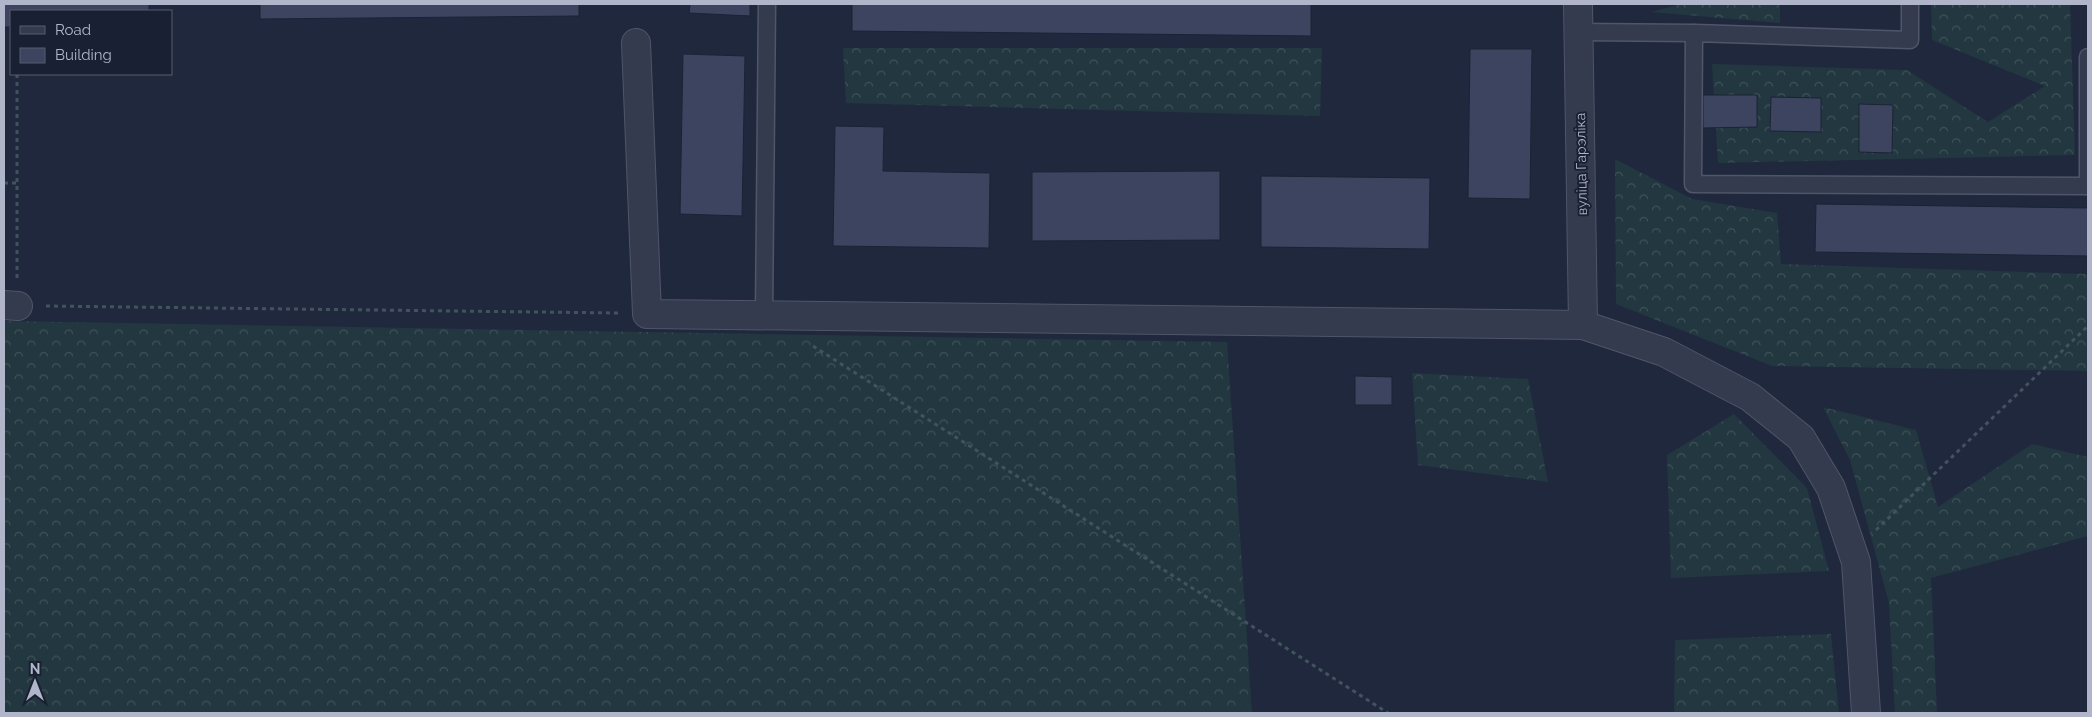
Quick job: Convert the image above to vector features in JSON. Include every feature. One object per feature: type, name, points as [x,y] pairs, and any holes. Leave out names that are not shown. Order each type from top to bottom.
[{"type":"street","name":"вуліца Гарэліка","points":[[1578,4],[1583,325]]},
{"type":"street","points":[[636,43],[647,314],[1583,325],[1664,352],[1750,397],[1801,438],[1831,488],[1856,562],[1866,713]]},
{"type":"lane","points":[[764,315],[767,4]]},
{"type":"lane","points":[[1579,32],[1694,33],[1910,40],[1910,4]]},
{"type":"lane","points":[[1694,33],[1693,184],[2088,186],[2088,57]]},
{"type":"path","points":[[17,75],[17,183],[11,306],[647,314]]},
{"type":"path","points":[[4,183],[17,183]]},
{"type":"path","points":[[1876,530],[2088,326]]},
{"type":"path","points":[[806,342],[1388,713]]},
{"type":"green space","points":[[1681,4],[1780,4],[1780,23],[1651,12]]},
{"type":"green space","points":[[1931,4],[2070,4],[2075,155],[1718,163],[1712,64],[1907,70],[1988,122],[2045,86],[1932,40]]},
{"type":"green space","points":[[843,48],[1322,48],[1320,116],[846,103]]},
{"type":"green space","points":[[1615,159],[1692,199],[1777,213],[1781,264],[2088,274],[2088,371],[1772,366],[1616,304]]},
{"type":"green space","points":[[4,321],[1227,342],[1252,713],[4,713]]},
{"type":"green space","points":[[1412,373],[1528,379],[1548,482],[1418,465]]},
{"type":"green space","points":[[1823,407],[1916,430],[1938,507],[2032,444],[2088,457],[2088,536],[1931,578],[1937,713],[1895,713],[1889,603],[1850,460]]},
{"type":"green space","points":[[1734,414],[1807,488],[1829,571],[1671,578],[1667,455]]},
{"type":"green space","points":[[1831,634],[1839,713],[1674,713],[1675,640]]},
{"type":"building","points":[[4,4],[149,4],[149,10],[10,10],[10,27],[4,27]]},
{"type":"building","points":[[260,4],[579,4],[579,16],[260,19]]},
{"type":"building","points":[[690,4],[750,4],[750,16],[689,13]]},
{"type":"building","points":[[852,4],[1311,4],[1311,36],[852,31]]},
{"type":"building","points":[[1470,49],[1532,49],[1530,199],[1468,198]]},
{"type":"building","points":[[683,54],[745,56],[742,216],[680,214]]},
{"type":"building","points":[[1703,95],[1757,95],[1757,127],[1703,128]]},
{"type":"building","points":[[1771,97],[1821,98],[1821,132],[1770,131]]},
{"type":"building","points":[[1859,104],[1893,105],[1892,153],[1859,152]]},
{"type":"building","points":[[835,126],[884,127],[883,171],[990,173],[989,248],[833,246]]},
{"type":"building","points":[[1220,171],[1220,240],[1032,241],[1032,172]]},
{"type":"building","points":[[1261,176],[1430,178],[1429,249],[1261,247]]},
{"type":"building","points":[[1816,204],[2088,208],[2088,256],[1815,252]]},
{"type":"building","points":[[1355,376],[1392,377],[1392,405],[1355,405]]}]
